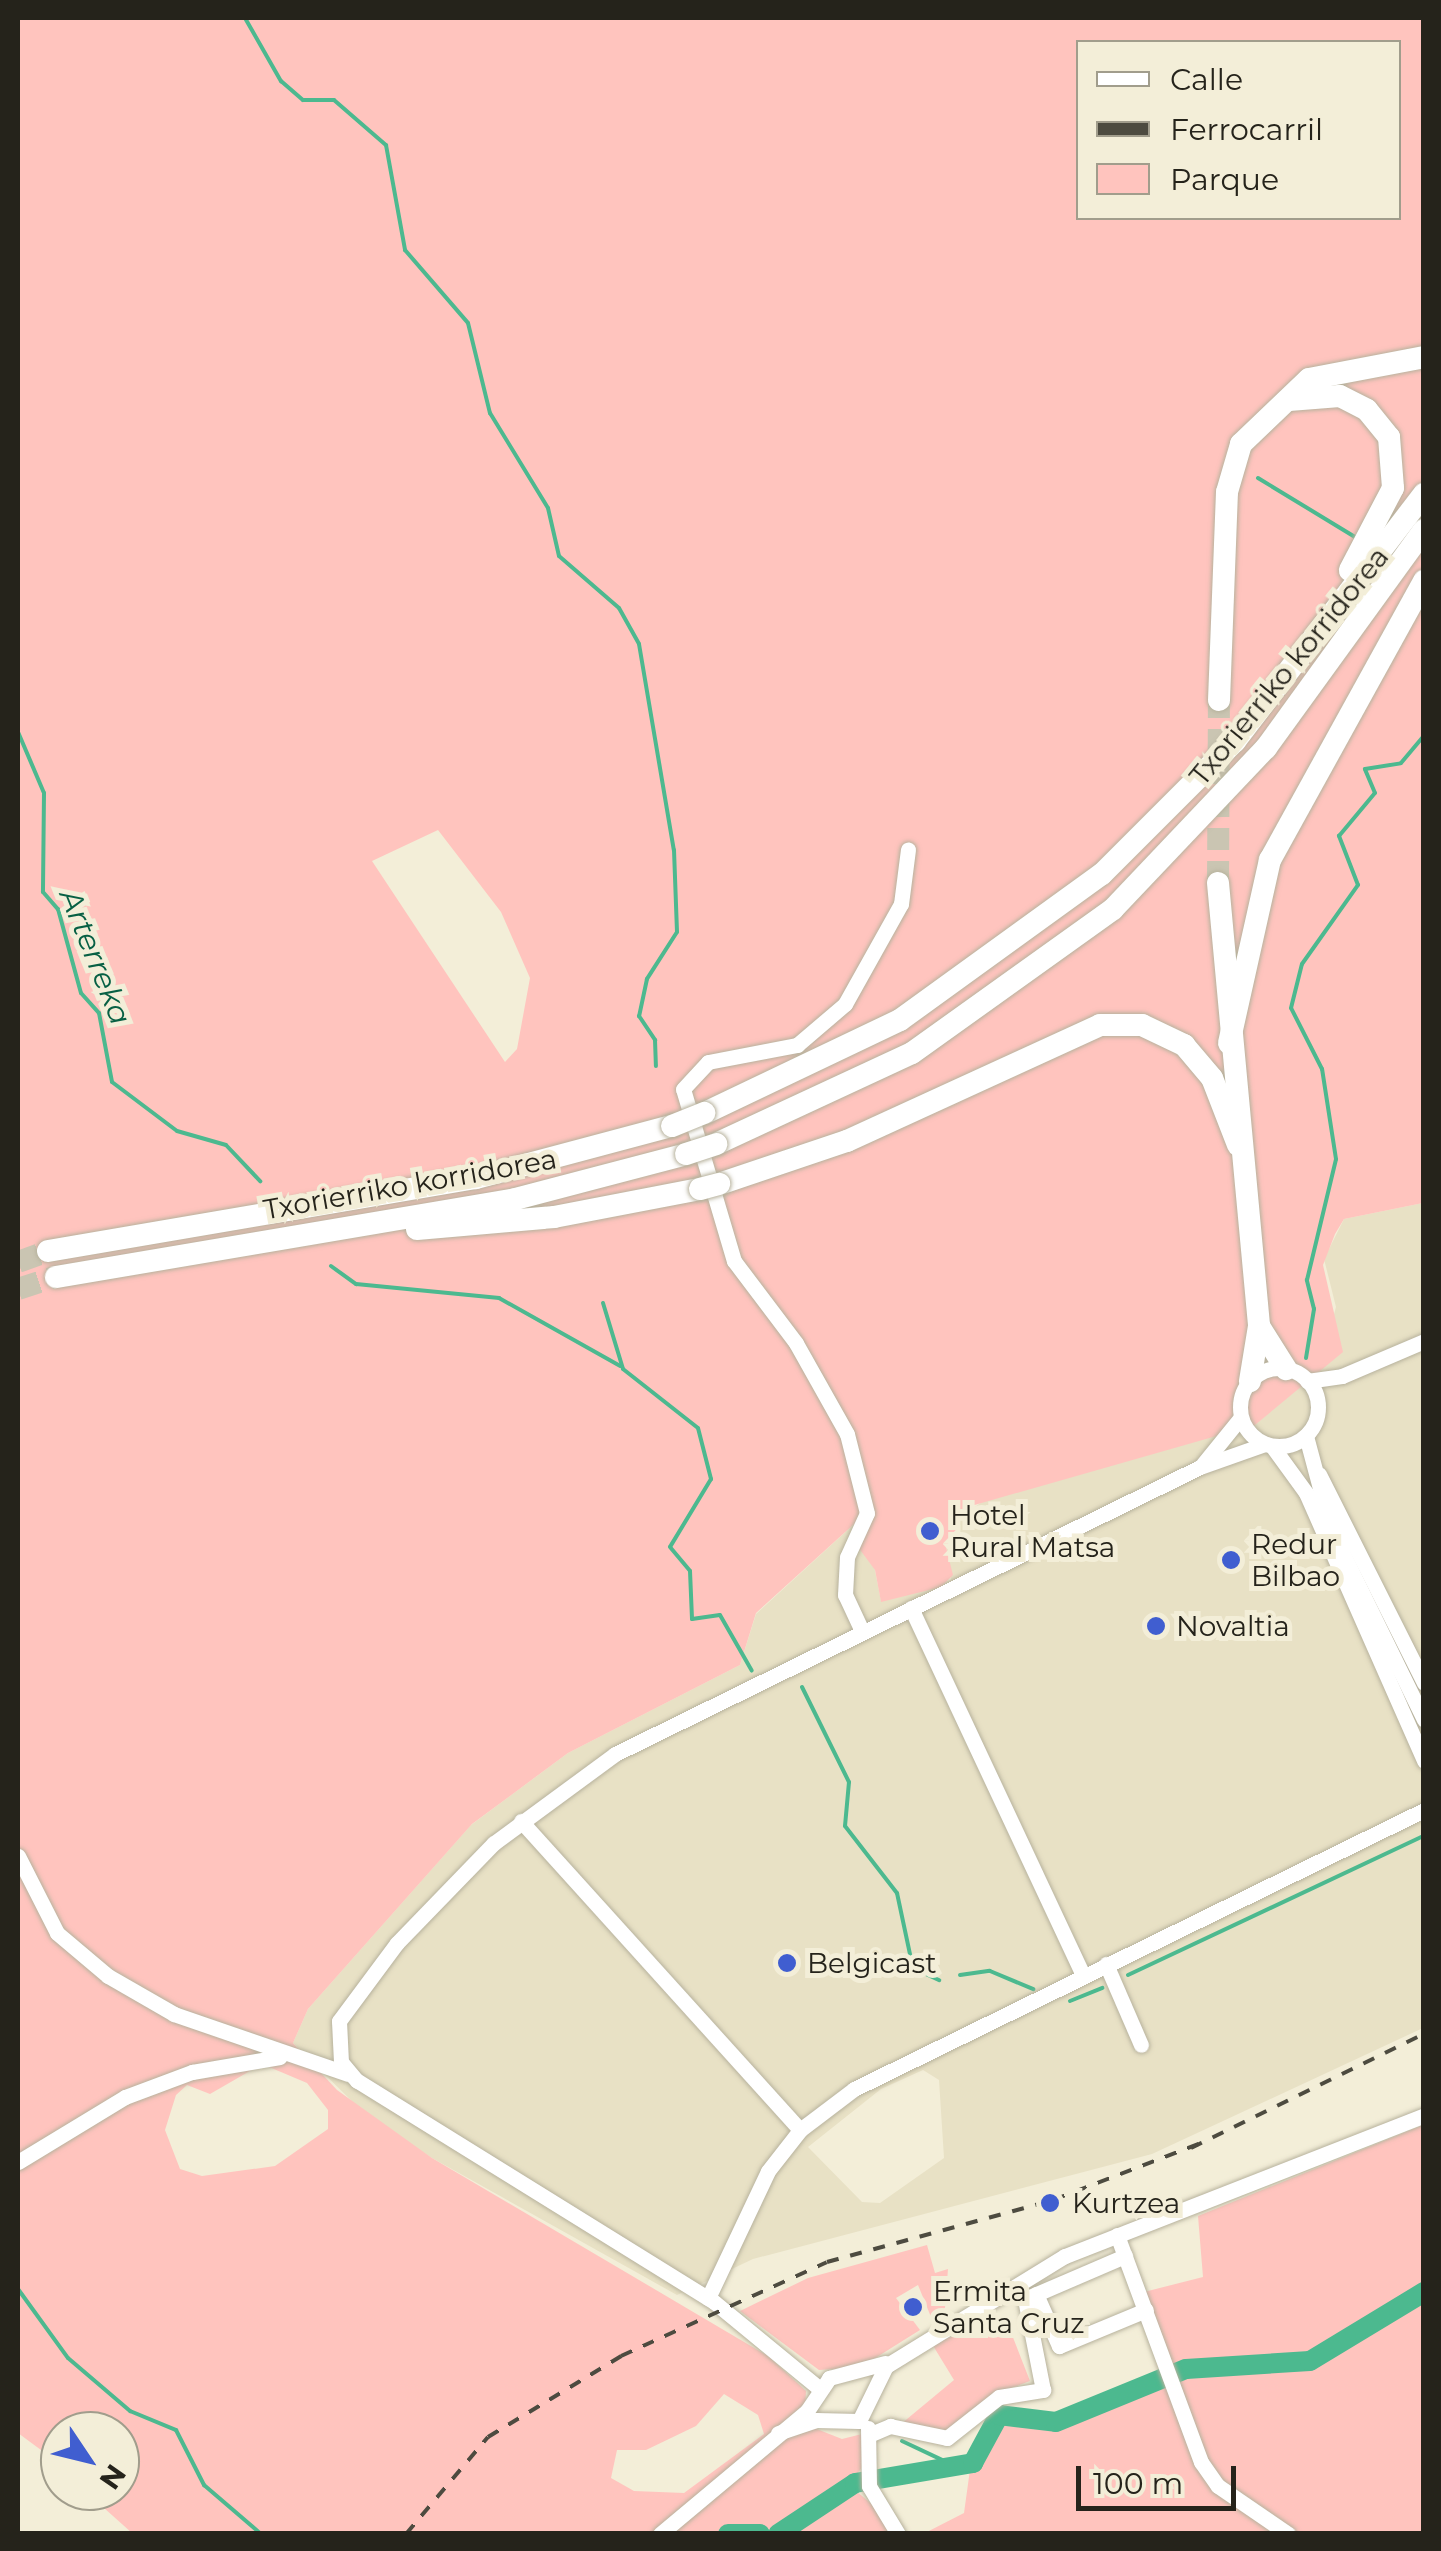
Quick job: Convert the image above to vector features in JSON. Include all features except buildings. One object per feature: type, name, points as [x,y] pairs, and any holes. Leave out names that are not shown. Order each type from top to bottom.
[{"type":"highway","points":[[1219,700],[1227,492],[1241,444],[1266,410],[1331,371],[1424,357]]},
{"type":"highway","points":[[1266,410],[1310,393],[1340,396],[1378,421],[1395,460],[1383,514],[1289,672]]},
{"type":"highway","name":"Txorierriko korridorea","points":[[48,1251],[476,1178],[672,1126],[871,1036],[1031,932],[1170,811],[1289,672],[1424,494]]},
{"type":"highway","name":"Txorierriko korridorea","points":[[56,1276],[155,1255],[514,1199],[716,1144],[912,1053],[1113,909],[1266,748],[1424,530]]},
{"type":"highway","points":[[1228,1043],[1270,860],[1424,580]]},
{"type":"highway","points":[[1218,883],[1228,1043],[1258,1326],[1250,1381]]},
{"type":"highway","points":[[155,1255],[554,1218],[709,1187],[847,1141],[1100,1025],[1142,1026],[1184,1045],[1212,1078],[1238,1145]]},
{"type":"highway","points":[[1258,1326],[1286,1369]]},
{"type":"street","points":[[862,1631],[845,1594],[847,1557],[867,1513],[846,1434],[796,1343],[734,1261],[683,1089],[708,1062],[797,1044],[844,1004],[901,904],[908,848]]},
{"type":"street","points":[[1200,1467],[1241,1417],[1250,1381],[1286,1369],[1308,1380],[1342,1376],[1424,1340]]},
{"type":"street","points":[[1331,1530],[1306,1436],[1318,1407],[1342,1376]]},
{"type":"street","points":[[1308,1380],[1318,1407]]},
{"type":"street","points":[[1241,1417],[1269,1445],[1331,1530],[1424,1720]]},
{"type":"street","points":[[348,2074],[336,2040],[354,1997],[521,1820],[658,1729],[1200,1467],[1306,1436]]},
{"type":"street","points":[[1316,1471],[1424,1682]]},
{"type":"street","points":[[1306,1493],[1424,1761]]},
{"type":"street","points":[[911,1608],[1083,1975]]},
{"type":"street","points":[[708,2298],[768,2172],[800,2130],[874,2076],[1424,1810]]},
{"type":"street","points":[[521,1820],[800,2130]]},
{"type":"street","points":[[18,1856],[57,1933],[79,1954],[174,2014],[280,2057],[348,2074],[708,2298],[800,2366],[822,2388],[826,2419]]},
{"type":"street","points":[[1106,1964],[1141,2045]]},
{"type":"street","points":[[18,2162],[125,2097],[192,2072],[280,2057]]},
{"type":"street","points":[[898,2534],[869,2479],[867,2426],[874,2380],[902,2354],[1021,2278],[1117,2235],[1424,2115]]},
{"type":"street","points":[[1117,2235],[1173,2387],[1218,2486],[1288,2534]]},
{"type":"street","points":[[778,2433],[826,2419],[842,2426],[890,2426],[947,2438],[999,2397],[1043,2390],[1022,2313],[1036,2294],[1125,2256]]},
{"type":"street","points":[[1036,2294],[1058,2346],[1146,2310]]},
{"type":"street","points":[[660,2534],[778,2433],[822,2388],[902,2354]]},
{"type":"street","points":[[852,2374],[870,2398]]},
{"type":"shaded area","points":[[1423,1203],[1423,2028],[1152,2154],[753,2259],[677,2295],[432,2158],[365,2114],[293,2043],[308,2009],[471,1825],[568,1753],[740,1665],[756,1614],[864,1515],[881,1601],[951,1580],[946,1546],[960,1532],[955,1521],[989,1497],[1255,1425],[1319,1368],[1336,1307],[1324,1259],[1344,1219]],"holes":[[[923,2070],[939,2080],[944,2158],[880,2203],[862,2202],[808,2147],[881,2089]]]},
{"type":"green space","points":[[18,18],[1423,18],[1423,1203],[1344,1219],[1335,1234],[1323,1265],[1343,1352],[1255,1425],[971,1506],[956,1520],[960,1532],[946,1547],[953,1575],[941,1587],[881,1602],[875,1570],[855,1543],[864,1515],[756,1613],[740,1665],[568,1753],[472,1824],[308,2009],[293,2043],[337,2090],[432,2158],[768,2356],[806,2391],[804,2424],[842,2439],[862,2434],[868,2459],[849,2485],[906,2533],[132,2533],[107,2511],[140,2511],[140,2411],[40,2411],[40,2449],[18,2433]],"holes":[[[438,830],[501,912],[530,978],[517,1049],[505,1062],[372,861]],[[262,2064],[307,2083],[328,2110],[328,2129],[275,2166],[202,2176],[180,2169],[165,2130],[176,2095],[187,2085],[210,2094]],[[724,2394],[758,2415],[764,2434],[684,2493],[634,2491],[611,2478],[617,2450],[646,2450],[696,2426]]]},
{"type":"green space","points":[[1423,2125],[1423,2533],[923,2534],[964,2513],[973,2448],[994,2421],[1027,2411],[1076,2418],[1170,2375],[1144,2292],[1203,2277],[1198,2216]]},
{"type":"green space","points":[[927,2245],[935,2273],[948,2269],[945,2308],[931,2317],[918,2285],[896,2298],[920,2330],[861,2367],[819,2370],[740,2311],[808,2278]]},
{"type":"green space","points":[[1005,2317],[1030,2381],[993,2395],[953,2431],[901,2424],[954,2380],[932,2344]]},
{"type":"waterway","points":[[245,18],[281,81],[303,100],[334,100],[386,145],[405,250],[468,323],[490,413],[548,508],[559,556],[619,608],[639,644],[674,850],[677,932],[647,979],[639,1016],[655,1040],[656,1066]]},
{"type":"waterway","points":[[1258,478],[1355,537]]},
{"type":"waterway","name":"Arterreka","points":[[18,732],[44,793],[43,892],[58,909],[81,993],[99,1013],[112,1082],[177,1131],[226,1145],[260,1181]]},
{"type":"waterway","points":[[1306,1358],[1314,1309],[1307,1280],[1336,1159],[1322,1069],[1291,1008],[1302,964],[1358,885],[1339,836],[1375,793],[1365,769],[1401,763],[1424,736]]},
{"type":"waterway","name":"Arterreka","points":[[331,1266],[356,1284],[499,1298],[620,1366]]},
{"type":"waterway","points":[[603,1303],[623,1369],[698,1428],[711,1479],[670,1547],[690,1571],[692,1619],[720,1615],[752,1671]]},
{"type":"waterway","points":[[802,1687],[849,1782],[845,1826],[897,1893],[913,1968],[939,1980]]},
{"type":"waterway","points":[[1128,1975],[1424,1836]]},
{"type":"waterway","points":[[960,1975],[990,1971],[1033,1989]]},
{"type":"waterway","points":[[1070,2001],[1103,1988]]},
{"type":"waterway","points":[[18,2289],[68,2358],[130,2411],[176,2430],[204,2485],[261,2534]]},
{"type":"waterway","points":[[778,2534],[855,2483],[973,2463],[999,2415],[1056,2422],[1186,2369],[1310,2361],[1424,2292]]},
{"type":"waterway","points":[[902,2441],[959,2468]]},
{"type":"waterway","points":[[728,2534],[760,2534]]},
{"type":"tunnel","points":[[1218,883],[1219,700]]},
{"type":"tunnel","points":[[18,1262],[48,1251]]},
{"type":"tunnel","points":[[18,1289],[56,1277]]},
{"type":"railway","points":[[1191,2148],[1424,2034]]},
{"type":"railway","points":[[406,2534],[488,2437],[621,2356],[827,2262],[1053,2200],[1201,2143]]},
{"type":"place","name":"Hotel Rural Matsa","points":[[930,1531]]},
{"type":"place","name":"Redur Bilbao","points":[[1231,1560]]},
{"type":"place","name":"Novaltia","points":[[1156,1626]]},
{"type":"place","name":"Belgicast","points":[[787,1963]]},
{"type":"place","name":"Kurtzea","points":[[1050,2203]]},
{"type":"place","name":"Ermita Santa Cruz","points":[[913,2307]]}]
